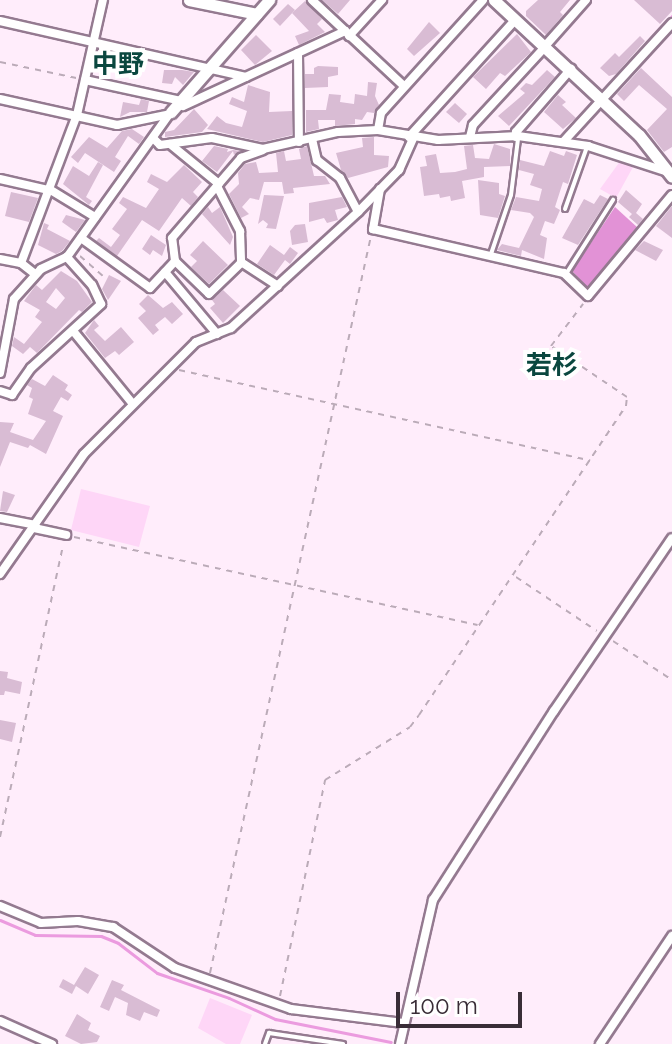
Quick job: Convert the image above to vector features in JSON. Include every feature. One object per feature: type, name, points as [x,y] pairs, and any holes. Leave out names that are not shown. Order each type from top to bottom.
[{"type":"street","points":[[21,263],[77,115],[103,0]]},
{"type":"street","points":[[189,0],[257,14]]},
{"type":"street","points":[[0,373],[14,299],[35,274],[70,253],[175,108],[269,0]]},
{"type":"street","points":[[312,0],[404,86]]},
{"type":"street","points":[[0,99],[117,125],[183,106],[347,34],[382,0]]},
{"type":"street","points":[[378,130],[381,113],[483,0]]},
{"type":"street","points":[[494,0],[603,99],[670,170]]},
{"type":"street","points":[[470,137],[473,125],[586,0]]},
{"type":"street","points":[[0,574],[84,454],[196,342],[231,328],[358,212],[399,170],[411,137],[516,19]]},
{"type":"street","points":[[0,21],[209,66],[246,77]]},
{"type":"street","points":[[564,141],[672,23]]},
{"type":"street","points":[[298,53],[299,142]]},
{"type":"street","points":[[517,136],[516,132],[571,69]]},
{"type":"street","points":[[85,80],[175,108]]},
{"type":"street","points":[[170,144],[218,185],[240,231],[241,263],[209,294],[175,261],[172,238],[218,185],[241,158],[263,149],[338,132],[378,130],[438,140],[517,136],[588,146],[670,170]]},
{"type":"street","points":[[154,139],[160,145],[212,138],[263,149]]},
{"type":"street","points":[[312,139],[317,160],[340,178],[358,212]]},
{"type":"street","points":[[0,179],[48,189],[95,217]]},
{"type":"street","points":[[380,189],[373,229],[566,274],[588,296],[672,195]]},
{"type":"street","points":[[81,238],[150,288],[175,261]]},
{"type":"street","points":[[0,391],[12,395],[31,368],[74,332],[101,304],[70,253]]},
{"type":"street","points":[[0,259],[21,263],[35,274]]},
{"type":"street","points":[[241,263],[278,286]]},
{"type":"street","points":[[165,272],[217,334]]},
{"type":"street","points":[[74,332],[133,404]]},
{"type":"street","points":[[0,518],[66,535]]},
{"type":"street","points":[[400,1044],[433,900],[672,538]]},
{"type":"street","points":[[0,906],[41,923],[78,921],[113,927],[165,963],[278,1005],[304,1012],[403,1023]]},
{"type":"street","points":[[600,1044],[672,936]]},
{"type":"street","points":[[0,1021],[37,1040],[52,1044]]},
{"type":"lane","points":[[490,256],[504,226],[511,195],[517,136]]},
{"type":"lane","points":[[565,209],[588,146]]},
{"type":"lane","points":[[566,274],[613,200]]},
{"type":"lane","points":[[265,1044],[269,1033],[343,1044]]},
{"type":"path","points":[[0,62],[85,80]]},
{"type":"path","points":[[209,978],[373,229]]},
{"type":"path","points":[[70,253],[103,276]]},
{"type":"path","points":[[278,1005],[325,780],[410,727],[626,406],[627,397],[551,346],[588,296]]},
{"type":"path","points":[[170,368],[590,460]]},
{"type":"path","points":[[0,837],[66,535],[479,626]]},
{"type":"path","points":[[514,576],[672,680]]},
{"type":"shaded area","points":[[621,160],[633,167],[616,198],[600,189]]},
{"type":"shaded area","points":[[615,207],[638,228],[588,288],[572,271]]},
{"type":"shaded area","points":[[81,489],[150,506],[139,547],[71,530]]},
{"type":"shaded area","points":[[210,998],[252,1015],[240,1044],[226,1044],[198,1028]]},
{"type":"building","points":[[322,0],[350,0],[338,14]]},
{"type":"building","points":[[538,0],[570,0],[560,12],[563,15],[546,35],[526,16],[526,11]]},
{"type":"building","points":[[634,0],[672,0],[672,11],[660,24]]},
{"type":"building","points":[[305,1],[322,19],[317,24],[325,32],[299,45],[295,36],[309,31],[292,13]]},
{"type":"building","points":[[288,4],[295,10],[280,26],[273,19]]},
{"type":"building","points":[[429,22],[440,33],[414,56],[407,49]]},
{"type":"building","points":[[517,34],[531,52],[505,76],[500,73],[486,89],[473,77]]},
{"type":"building","points":[[256,35],[272,51],[255,65],[241,50]]},
{"type":"building","points":[[640,36],[645,41],[616,74],[609,76],[600,68],[615,53],[619,57]]},
{"type":"building","points":[[338,67],[338,75],[328,77],[328,87],[305,88],[305,74],[314,74],[314,68]]},
{"type":"building","points":[[641,68],[672,97],[672,147],[664,152],[647,130],[667,109],[639,85],[624,101],[617,94]]},
{"type":"building","points":[[164,70],[194,72],[183,85],[175,77],[172,84],[162,83]]},
{"type":"building","points":[[547,70],[555,77],[509,126],[498,116],[525,93],[520,89],[526,83],[532,85]]},
{"type":"building","points":[[368,82],[377,83],[375,96],[379,105],[374,113],[367,112],[362,120],[355,119],[355,124],[335,126],[335,120],[318,120],[319,129],[306,132],[306,110],[326,110],[329,94],[341,95],[340,102],[354,104],[355,94],[367,96]]},
{"type":"building","points":[[248,85],[270,92],[269,112],[292,111],[292,135],[263,142],[207,129],[217,116],[226,123],[242,127],[247,111],[229,104],[232,97],[244,102]]},
{"type":"building","points":[[558,95],[566,102],[562,105],[576,118],[563,129],[544,112]]},
{"type":"building","points":[[141,99],[149,101],[147,112],[130,112],[120,117],[123,102],[139,105]]},
{"type":"building","points":[[455,103],[467,114],[459,123],[446,112]]},
{"type":"building","points":[[194,109],[208,125],[202,132],[165,137],[165,132],[174,130]]},
{"type":"building","points":[[132,129],[144,137],[139,144],[128,136],[115,157],[121,161],[114,172],[85,153],[78,163],[71,157],[89,137],[107,148],[122,131]]},
{"type":"building","points":[[374,137],[374,155],[389,156],[388,167],[348,178],[341,170],[336,153],[363,147],[362,138]]},
{"type":"building","points":[[494,144],[510,149],[510,166],[484,167],[484,177],[462,181],[465,198],[451,201],[450,196],[424,196],[420,167],[427,166],[425,156],[436,154],[440,173],[455,172],[467,169],[464,146],[473,145],[475,158],[489,159]]},
{"type":"building","points":[[214,146],[228,149],[227,152],[233,150],[240,151],[234,155],[233,151],[217,172],[202,161]]},
{"type":"building","points":[[307,146],[314,176],[325,176],[330,184],[293,188],[294,193],[284,194],[282,182],[264,182],[259,200],[250,198],[242,207],[249,214],[241,218],[229,194],[239,184],[238,173],[245,164],[256,162],[259,173],[278,172],[276,153],[284,151],[286,161],[301,159],[299,149]]},
{"type":"building","points":[[550,151],[564,156],[566,151],[577,155],[568,184],[563,182],[555,207],[560,210],[554,224],[545,221],[540,235],[547,238],[544,259],[522,250],[521,256],[497,250],[502,244],[519,248],[534,217],[530,213],[511,210],[516,197],[539,201],[542,189],[530,185],[534,174],[519,170],[520,160],[544,166]]},
{"type":"building","points":[[98,162],[103,165],[86,197],[92,201],[89,205],[63,184],[73,166],[89,176]]},
{"type":"building","points":[[184,165],[202,182],[193,192],[198,197],[191,206],[182,198],[159,231],[142,220],[117,256],[96,241],[99,238],[111,247],[120,235],[112,229],[127,209],[119,203],[123,197],[146,208],[159,189],[147,182],[151,174],[167,182]]},
{"type":"building","points":[[478,180],[499,183],[499,194],[505,196],[498,218],[480,215]]},
{"type":"building","points":[[626,190],[642,204],[636,213],[643,219],[638,225],[629,217],[632,214],[618,202]]},
{"type":"building","points":[[11,192],[38,198],[29,222],[5,216]]},
{"type":"building","points":[[264,195],[284,196],[276,229],[266,228],[268,224],[263,220],[258,224]]},
{"type":"building","points":[[600,195],[608,199],[578,245],[562,238],[584,199],[594,204]]},
{"type":"building","points":[[342,197],[347,207],[335,210],[338,220],[327,223],[324,218],[309,222],[309,203]]},
{"type":"building","points":[[672,206],[672,238],[656,226]]},
{"type":"building","points":[[208,207],[212,213],[220,207],[233,237],[230,245],[202,214]]},
{"type":"building","points":[[66,215],[85,220],[76,232],[62,222]]},
{"type":"building","points":[[44,223],[49,225],[47,229],[70,241],[62,251],[56,254],[38,245]]},
{"type":"building","points":[[305,224],[308,242],[292,245],[290,231],[295,225]]},
{"type":"building","points":[[151,235],[166,245],[162,256],[153,250],[150,255],[142,249]]},
{"type":"building","points":[[203,241],[228,265],[209,284],[191,267],[197,261],[190,255]]},
{"type":"building","points":[[644,241],[663,250],[656,261],[635,250]]},
{"type":"building","points":[[270,245],[284,255],[290,247],[298,253],[290,264],[285,260],[274,275],[257,264]]},
{"type":"building","points":[[61,271],[77,281],[92,302],[82,312],[79,310],[37,353],[30,347],[23,354],[12,346],[14,337],[24,344],[42,322],[35,317],[40,310],[24,301],[36,285],[42,290]],"holes":[[[56,288],[65,298],[56,309],[46,302]]]},
{"type":"building","points":[[109,275],[121,281],[108,300],[102,289]]},
{"type":"building","points":[[223,290],[240,306],[223,323],[210,308],[215,304],[212,300]]},
{"type":"building","points":[[148,295],[163,308],[172,302],[183,314],[172,324],[165,317],[155,325],[159,330],[153,335],[138,318],[146,311],[139,304]]},
{"type":"building","points":[[94,320],[99,326],[94,330],[105,341],[121,327],[134,342],[119,355],[115,351],[105,358],[85,333]]},
{"type":"building","points":[[53,375],[68,385],[65,390],[72,395],[68,401],[61,397],[53,411],[63,416],[46,454],[30,445],[28,448],[10,442],[0,467],[0,422],[14,423],[10,432],[33,440],[46,421],[28,414],[33,399],[29,397],[32,388],[27,385],[32,379],[45,386]]},
{"type":"building","points":[[3,491],[15,495],[7,512],[0,511]]},
{"type":"building","points":[[0,671],[8,672],[7,678],[22,682],[20,694],[5,691],[4,695],[0,695]]},
{"type":"building","points":[[0,720],[16,723],[12,742],[0,739]]},
{"type":"building","points":[[85,967],[99,975],[88,994],[76,986],[72,994],[59,987],[63,979],[74,985]]},
{"type":"building","points":[[112,980],[124,985],[121,990],[160,1010],[157,1017],[144,1012],[140,1021],[126,1015],[128,1003],[115,997],[109,1011],[100,1007]]},
{"type":"building","points":[[77,1014],[91,1023],[88,1030],[100,1036],[97,1042],[81,1044],[65,1036]]},
{"type":"waterway","points":[[632,61],[672,16]]},
{"type":"waterway","points":[[0,920],[35,935],[101,936],[118,943],[157,973],[229,998],[275,1019],[391,1042]]},
{"type":"district","name":"中野","points":[[118,65]]},
{"type":"district","name":"若杉","points":[[552,366]]}]
